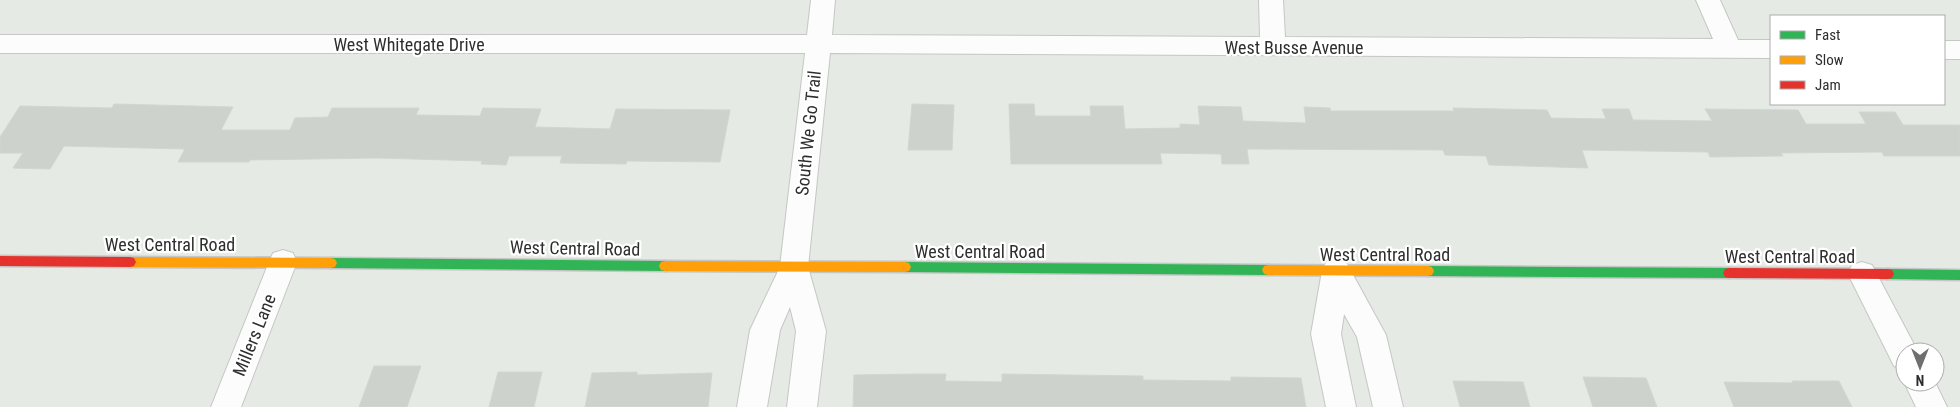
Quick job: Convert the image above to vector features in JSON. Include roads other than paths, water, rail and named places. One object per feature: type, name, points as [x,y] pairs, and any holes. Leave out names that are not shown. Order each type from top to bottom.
[{"type":"main road","name":"West Central Road","points":[[0,261],[1960,275]]},
{"type":"street","name":"South We Go Trail","points":[[794,267],[823,0]]},
{"type":"street","points":[[1271,0],[1273,47]]},
{"type":"street","points":[[1708,0],[1730,49]]},
{"type":"street","name":"West Whitegate Drive","points":[[0,44],[817,44]]},
{"type":"street","name":"West Busse Avenue","points":[[817,44],[1770,49]]},
{"type":"street","points":[[1945,50],[1960,50]]},
{"type":"street","name":"Millers Lane","points":[[226,407],[284,262]]},
{"type":"street","points":[[752,407],[765,330],[794,267]]},
{"type":"street","points":[[794,267],[811,331],[802,407]]},
{"type":"street","points":[[1336,271],[1326,334],[1341,407]]},
{"type":"street","points":[[1336,271],[1370,334],[1388,407]]},
{"type":"street","points":[[1862,274],[1898,342]]},
{"type":"street","points":[[1924,392],[1932,407]]}]
